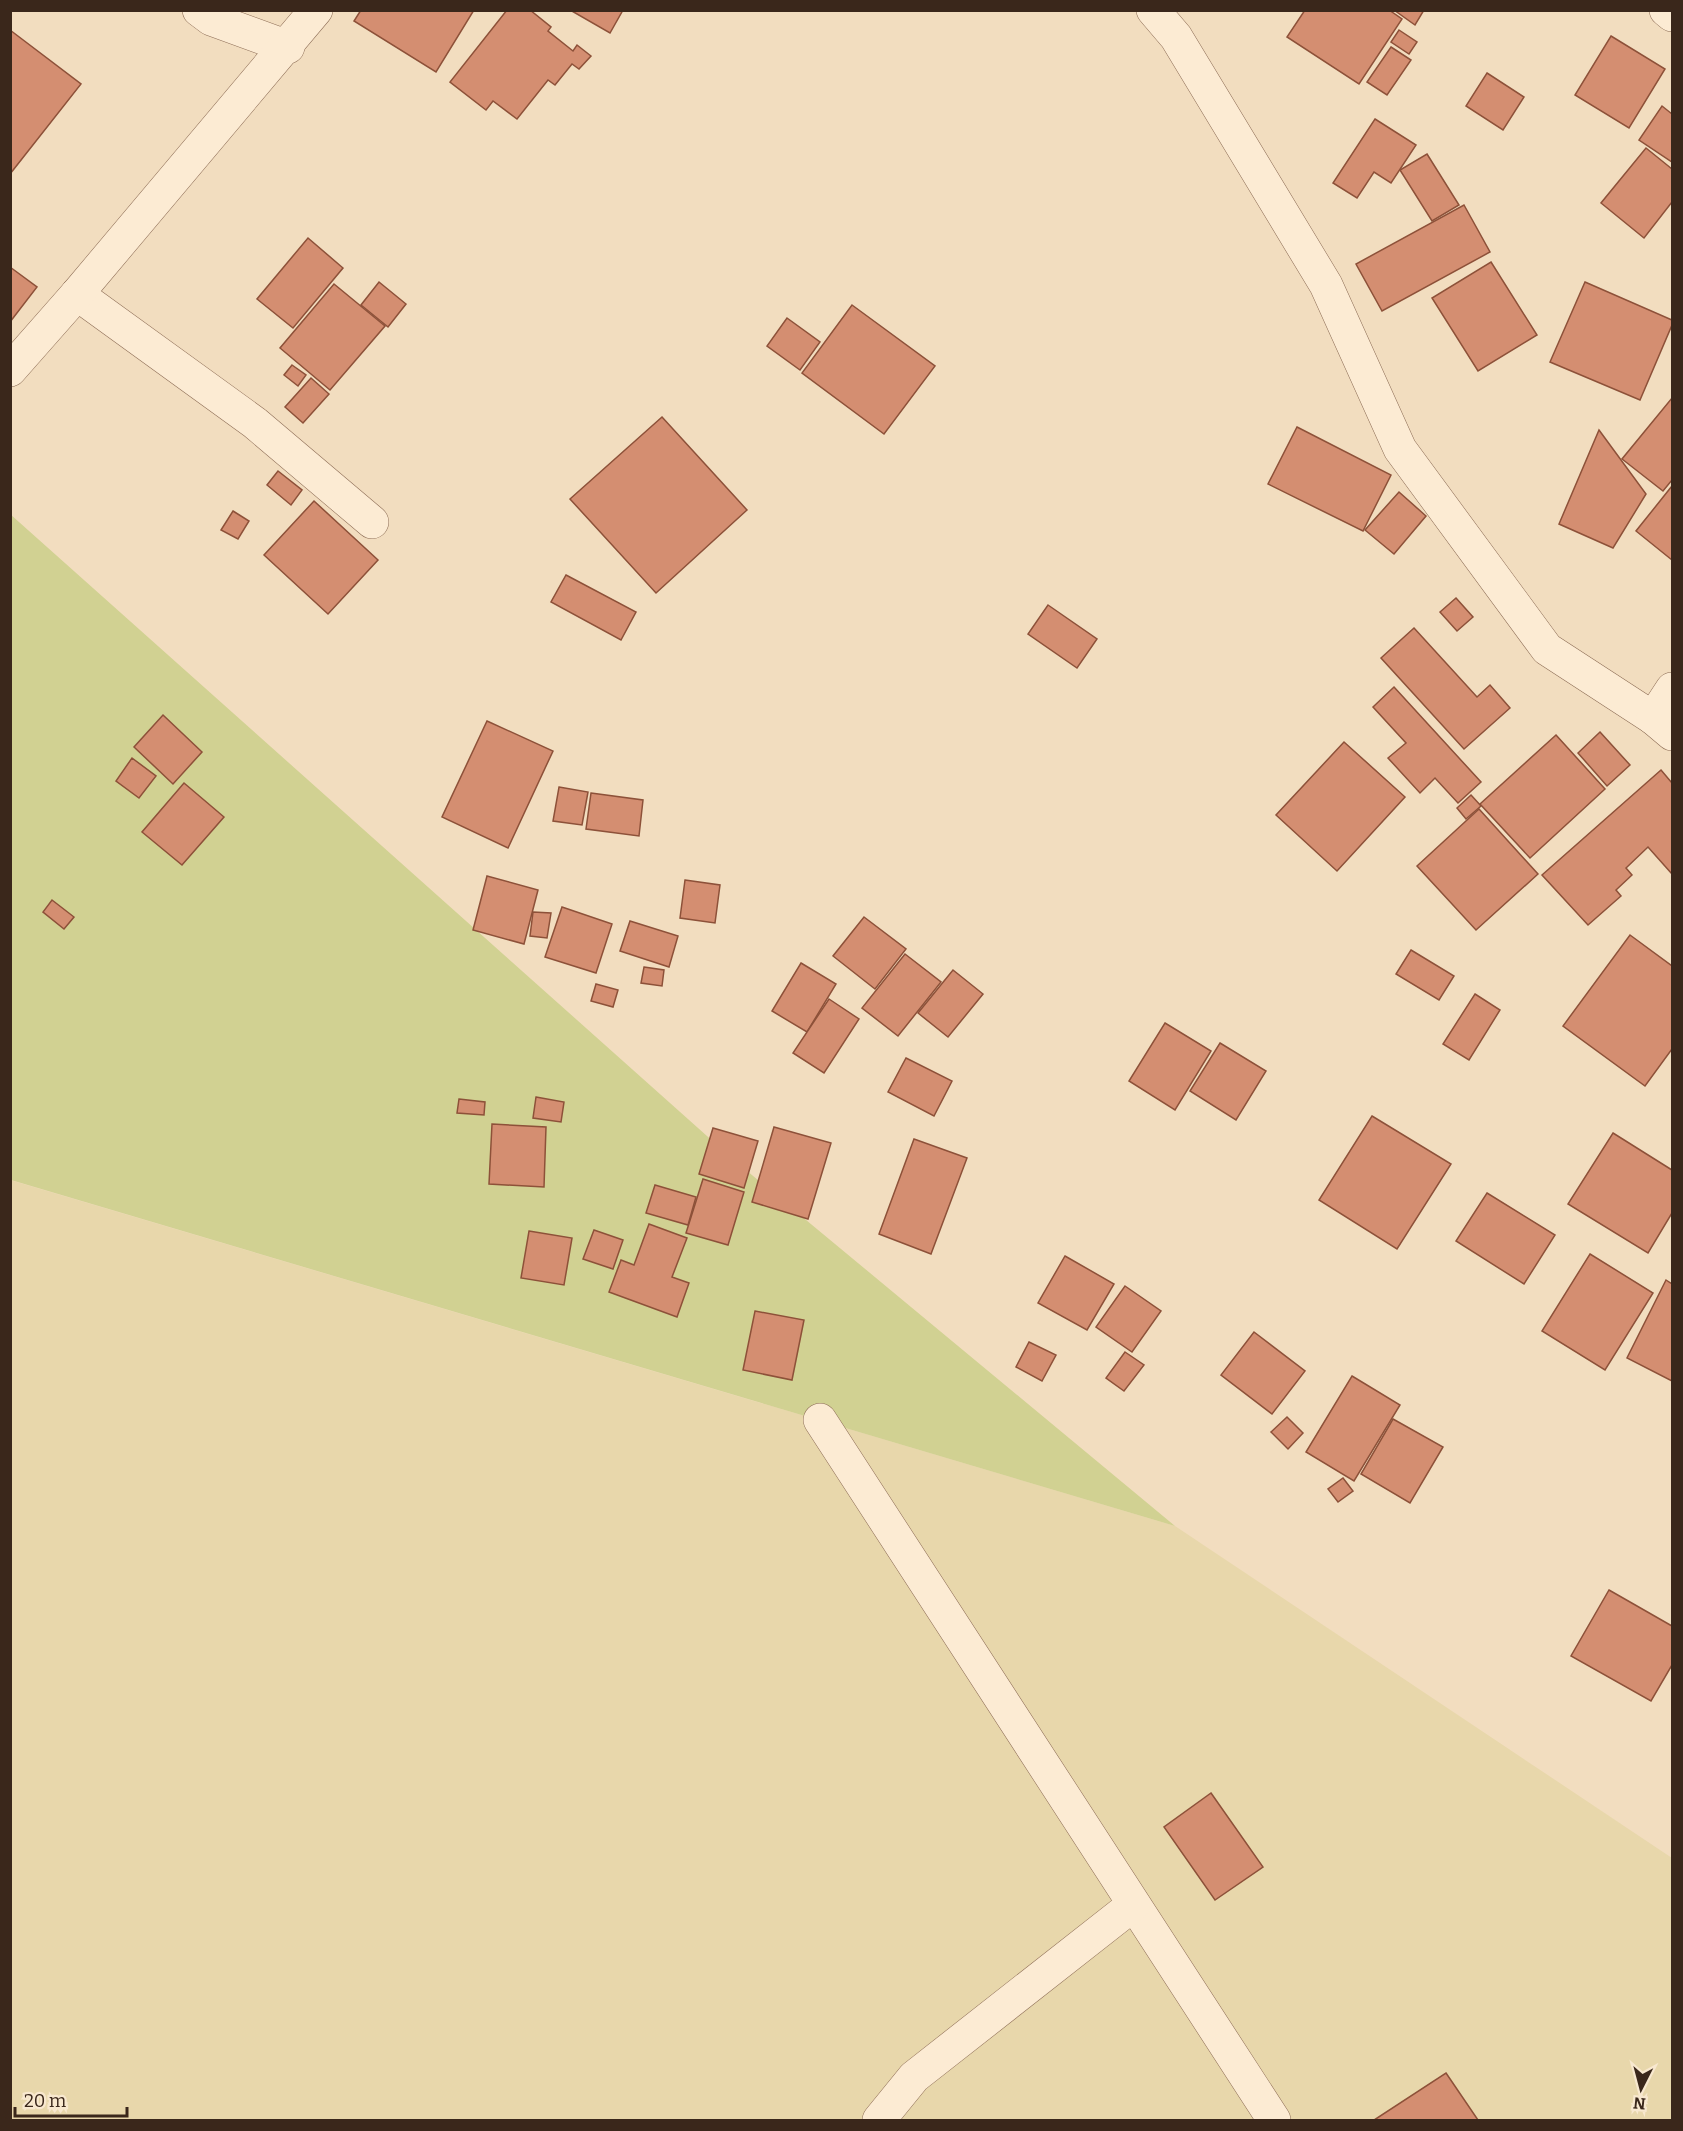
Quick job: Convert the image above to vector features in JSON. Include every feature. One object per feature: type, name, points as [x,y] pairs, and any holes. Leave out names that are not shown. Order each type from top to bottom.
[{"type":"street","points":[[200,10],[211,19],[288,47]]},
{"type":"street","points":[[10,370],[288,47],[316,10]]},
{"type":"street","points":[[1153,10],[1176,37],[1326,285],[1400,449],[1547,649],[1663,726],[1672,689]]},
{"type":"street","points":[[1666,10],[1672,15]]},
{"type":"street","points":[[77,294],[255,423],[372,522]]},
{"type":"street","points":[[820,1420],[1274,2121]]},
{"type":"street","points":[[879,2121],[914,2077],[1133,1905]]},
{"type":"shaded area","points":[[10,1180],[1175,1526],[1672,1858],[1672,2120],[11,2120]]},
{"type":"green space","points":[[10,514],[735,1161],[1175,1526],[11,1180]]},
{"type":"building","points":[[361,10],[474,10],[436,72],[354,21]]},
{"type":"building","points":[[507,10],[530,10],[551,27],[548,31],[573,51],[577,45],[591,56],[579,69],[572,64],[555,85],[548,80],[517,119],[493,101],[486,110],[450,82]]},
{"type":"building","points":[[570,10],[623,10],[610,33]]},
{"type":"building","points":[[1305,10],[1389,10],[1402,19],[1359,84],[1287,37]]},
{"type":"building","points":[[1394,10],[1424,10],[1415,25]]},
{"type":"building","points":[[10,30],[81,84],[10,174]]},
{"type":"building","points":[[1399,30],[1417,42],[1409,54],[1391,42]]},
{"type":"building","points":[[1611,36],[1665,69],[1629,128],[1575,95]]},
{"type":"building","points":[[1391,47],[1411,60],[1387,95],[1367,82]]},
{"type":"building","points":[[1487,73],[1524,97],[1503,130],[1466,106]]},
{"type":"building","points":[[1662,106],[1672,114],[1672,162],[1639,140]]},
{"type":"building","points":[[1375,119],[1416,145],[1391,183],[1374,172],[1357,198],[1333,183]]},
{"type":"building","points":[[1646,148],[1672,169],[1672,202],[1644,238],[1601,203]]},
{"type":"building","points":[[1427,154],[1459,205],[1432,221],[1400,170]]},
{"type":"building","points":[[1464,205],[1490,252],[1382,311],[1356,264]]},
{"type":"building","points":[[308,238],[343,268],[293,328],[257,299]]},
{"type":"building","points":[[1491,262],[1537,335],[1478,371],[1432,298]]},
{"type":"building","points":[[10,267],[37,287],[10,322]]},
{"type":"building","points":[[379,282],[406,304],[388,327],[361,305]]},
{"type":"building","points":[[1585,282],[1672,320],[1672,325],[1640,400],[1550,362]]},
{"type":"building","points":[[334,284],[385,326],[330,390],[280,348]]},
{"type":"building","points":[[852,305],[935,366],[884,434],[802,373]]},
{"type":"building","points":[[787,318],[820,342],[800,370],[767,346]]},
{"type":"building","points":[[292,365],[306,375],[298,386],[284,375]]},
{"type":"building","points":[[311,378],[329,394],[303,423],[285,407]]},
{"type":"building","points":[[1672,398],[1672,480],[1663,491],[1622,459]]},
{"type":"building","points":[[662,417],[747,510],[656,593],[570,499]]},
{"type":"building","points":[[1297,427],[1391,475],[1363,531],[1268,484]]},
{"type":"building","points":[[1599,430],[1646,494],[1613,548],[1559,524]]},
{"type":"building","points":[[278,471],[302,490],[291,505],[267,485]]},
{"type":"building","points":[[1672,486],[1672,560],[1636,531]]},
{"type":"building","points":[[1399,492],[1426,516],[1394,554],[1365,530]]},
{"type":"building","points":[[314,501],[378,560],[328,614],[264,555]]},
{"type":"building","points":[[233,511],[249,521],[238,539],[221,530]]},
{"type":"building","points":[[566,575],[636,612],[621,640],[551,602]]},
{"type":"building","points":[[1456,598],[1473,617],[1457,631],[1440,612]]},
{"type":"building","points":[[1048,605],[1097,639],[1077,668],[1028,634]]},
{"type":"building","points":[[1414,628],[1477,697],[1490,685],[1510,708],[1464,749],[1381,658]]},
{"type":"building","points":[[1394,687],[1481,782],[1458,803],[1435,778],[1420,793],[1388,758],[1406,743],[1373,707]]},
{"type":"building","points":[[163,715],[202,752],[173,784],[134,747]]},
{"type":"building","points":[[487,721],[553,751],[508,848],[442,817]]},
{"type":"building","points":[[1600,732],[1630,765],[1607,786],[1578,753]]},
{"type":"building","points":[[1556,735],[1605,789],[1530,858],[1480,804]]},
{"type":"building","points":[[1344,742],[1405,797],[1337,871],[1276,815]]},
{"type":"building","points":[[132,758],[156,776],[139,798],[116,781]]},
{"type":"building","points":[[1661,770],[1672,783],[1672,874],[1648,847],[1626,868],[1632,875],[1616,890],[1621,896],[1588,925],[1542,875]]},
{"type":"building","points":[[184,783],[224,817],[182,865],[142,832]]},
{"type":"building","points":[[559,787],[588,792],[582,825],[553,821]]},
{"type":"building","points":[[591,793],[643,800],[639,836],[586,829]]},
{"type":"building","points":[[1471,795],[1481,806],[1466,819],[1457,808]]},
{"type":"building","points":[[1479,809],[1538,874],[1476,930],[1417,866]]},
{"type":"building","points":[[487,876],[538,890],[524,944],[473,930]]},
{"type":"building","points":[[685,880],[720,885],[715,923],[680,918]]},
{"type":"building","points":[[52,900],[74,917],[64,929],[43,912]]},
{"type":"building","points":[[562,907],[612,924],[596,973],[545,957]]},
{"type":"building","points":[[533,912],[551,913],[547,938],[530,936]]},
{"type":"building","points":[[864,917],[906,949],[875,989],[833,956]]},
{"type":"building","points":[[630,921],[678,936],[669,967],[620,951]]},
{"type":"building","points":[[1630,935],[1672,966],[1672,1049],[1645,1086],[1563,1026]]},
{"type":"building","points":[[1411,950],[1454,976],[1439,1000],[1396,974]]},
{"type":"building","points":[[905,954],[941,982],[898,1036],[862,1008]]},
{"type":"building","points":[[801,963],[836,984],[807,1032],[772,1011]]},
{"type":"building","points":[[644,967],[664,970],[662,986],[641,983]]},
{"type":"building","points":[[953,970],[983,994],[948,1037],[918,1013]]},
{"type":"building","points":[[596,984],[618,990],[613,1007],[591,1001]]},
{"type":"building","points":[[1475,994],[1500,1010],[1469,1060],[1443,1044]]},
{"type":"building","points":[[829,999],[859,1019],[824,1073],[793,1053]]},
{"type":"building","points":[[1165,1023],[1211,1051],[1175,1110],[1129,1081]]},
{"type":"building","points":[[1220,1043],[1266,1071],[1236,1120],[1190,1091]]},
{"type":"building","points":[[906,1058],[952,1081],[934,1116],[888,1092]]},
{"type":"building","points":[[536,1097],[564,1102],[561,1122],[533,1118]]},
{"type":"building","points":[[459,1099],[485,1102],[484,1115],[457,1113]]},
{"type":"building","points":[[1372,1116],[1451,1164],[1397,1249],[1319,1200]]},
{"type":"building","points":[[492,1124],[546,1127],[544,1187],[489,1184]]},
{"type":"building","points":[[774,1127],[831,1143],[808,1219],[752,1202]]},
{"type":"building","points":[[713,1128],[758,1141],[744,1188],[699,1174]]},
{"type":"building","points":[[1613,1133],[1672,1170],[1672,1213],[1648,1253],[1568,1204]]},
{"type":"building","points":[[914,1139],[967,1158],[931,1254],[879,1234]]},
{"type":"building","points":[[703,1179],[744,1192],[728,1245],[686,1233]]},
{"type":"building","points":[[655,1185],[696,1197],[688,1225],[646,1213]]},
{"type":"building","points":[[1487,1193],[1555,1235],[1524,1284],[1456,1241]]},
{"type":"building","points":[[649,1224],[687,1238],[672,1277],[689,1283],[677,1317],[609,1292],[621,1260],[634,1265]]},
{"type":"building","points":[[594,1230],[623,1240],[613,1269],[583,1259]]},
{"type":"building","points":[[529,1231],[572,1238],[564,1285],[521,1278]]},
{"type":"building","points":[[1590,1254],[1653,1293],[1605,1370],[1542,1331]]},
{"type":"building","points":[[1065,1256],[1114,1284],[1087,1330],[1038,1303]]},
{"type":"building","points":[[1666,1280],[1672,1284],[1672,1381],[1627,1358]]},
{"type":"building","points":[[1125,1286],[1161,1311],[1132,1352],[1096,1327]]},
{"type":"building","points":[[755,1311],[804,1320],[792,1380],[743,1370]]},
{"type":"building","points":[[1254,1332],[1305,1371],[1272,1414],[1221,1375]]},
{"type":"building","points":[[1029,1342],[1056,1355],[1042,1381],[1016,1367]]},
{"type":"building","points":[[1125,1352],[1144,1365],[1124,1391],[1106,1378]]},
{"type":"building","points":[[1352,1376],[1400,1405],[1354,1481],[1306,1452]]},
{"type":"building","points":[[1287,1417],[1303,1433],[1288,1449],[1271,1432]]},
{"type":"building","points":[[1393,1419],[1443,1447],[1410,1503],[1361,1474]]},
{"type":"building","points":[[1343,1478],[1353,1491],[1338,1502],[1328,1489]]},
{"type":"building","points":[[1609,1590],[1672,1626],[1672,1665],[1651,1701],[1571,1656]]},
{"type":"building","points":[[1211,1793],[1263,1867],[1215,1900],[1164,1827]]},
{"type":"building","points":[[1446,2073],[1478,2120],[1374,2120]]}]
